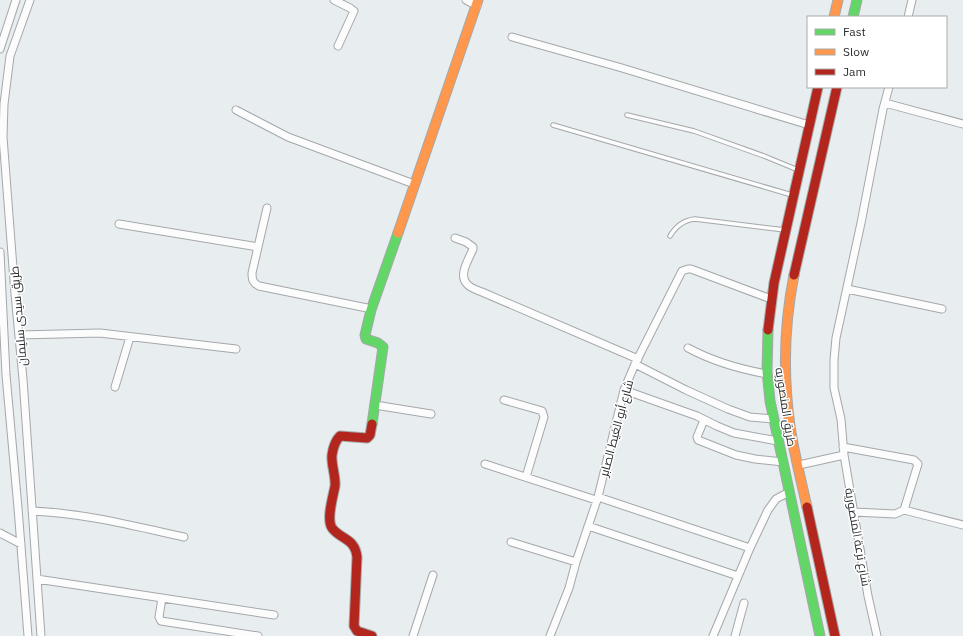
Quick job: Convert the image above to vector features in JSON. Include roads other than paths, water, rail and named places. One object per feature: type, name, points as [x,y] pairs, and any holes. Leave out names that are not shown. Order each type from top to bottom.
[{"type":"main road","points":[[834,16],[838,0]]},
{"type":"main road","points":[[853,16],[857,0]]},
{"type":"main road","points":[[372,636],[357,631],[354,626],[357,557],[356,549],[352,543],[332,528],[329,520],[336,484],[332,461],[336,440],[338,438],[343,435],[365,438],[369,437],[383,350],[381,344],[369,341],[364,337],[414,184],[478,3]]},
{"type":"main road","name":"طريق المنصوريه","points":[[818,88],[771,299],[767,329],[767,374],[773,419],[820,636]]},
{"type":"main road","name":"طريق المنصوريه","points":[[835,636],[802,465],[790,427],[785,362],[787,319],[796,267],[837,88]]},
{"type":"main road","points":[[778,263],[796,267]]},
{"type":"street","points":[[0,49],[16,0]]},
{"type":"street","name":"طريق سيدى سليمان","points":[[30,0],[10,56],[4,104],[3,137],[29,461],[41,636]]},
{"type":"street","points":[[334,0],[354,11],[338,46]]},
{"type":"street","points":[[466,0],[478,3]]},
{"type":"street","points":[[908,16],[912,0]]},
{"type":"street","points":[[512,36],[622,68],[809,126]]},
{"type":"street","name":"شارع ترعة المنصورية","points":[[877,636],[868,596],[844,455],[841,419],[834,388],[834,360],[836,338],[889,88]]},
{"type":"street","points":[[885,103],[963,124]]},
{"type":"street","points":[[236,110],[288,137],[414,184]]},
{"type":"street","points":[[267,208],[252,273],[252,280],[255,284],[372,309]]},
{"type":"street","points":[[119,224],[258,246]]},
{"type":"street","points":[[455,238],[466,242],[472,247],[473,250],[464,274],[464,279],[468,285],[636,362],[686,390],[728,409],[750,417],[773,419]]},
{"type":"street","name":"طريق سيدى سليمان","points":[[0,252],[2,319],[6,375],[28,636]]},
{"type":"street","name":"شارع أبو الغيط الصابر","points":[[550,636],[566,596],[597,499],[624,390],[636,362],[680,274],[684,269],[691,269],[771,299]]},
{"type":"street","points":[[847,289],[942,308]]},
{"type":"street","points":[[19,335],[100,333],[236,349]]},
{"type":"street","points":[[115,387],[130,337]]},
{"type":"street","points":[[688,348],[703,356],[738,369],[767,374]]},
{"type":"street","points":[[624,390],[696,416],[734,433],[778,441]]},
{"type":"street","points":[[504,400],[540,410],[544,414],[526,477]]},
{"type":"street","points":[[375,405],[431,414]]},
{"type":"street","points":[[704,420],[697,437],[698,440],[736,455],[754,459],[783,462]]},
{"type":"street","points":[[844,447],[914,460],[917,462],[918,469],[904,510]]},
{"type":"street","points":[[802,465],[844,455]]},
{"type":"street","points":[[485,464],[750,548]]},
{"type":"street","points":[[713,636],[750,548],[771,504],[776,499],[789,492]]},
{"type":"street","points":[[854,512],[895,514],[904,510],[963,525]]},
{"type":"street","points":[[32,511],[53,512],[99,519],[184,537]]},
{"type":"street","points":[[588,526],[738,576]]},
{"type":"street","points":[[20,531],[34,531]]},
{"type":"street","points":[[0,532],[21,544]]},
{"type":"street","points":[[511,542],[576,562]]},
{"type":"street","points":[[413,636],[433,575]]},
{"type":"street","points":[[37,579],[274,615]]},
{"type":"street","points":[[162,598],[159,617],[160,620],[212,632],[258,636]]},
{"type":"street","points":[[735,636],[744,604]]},
{"type":"lane","points":[[627,115],[694,131],[764,156],[799,171]]},
{"type":"lane","points":[[553,125],[793,196]]},
{"type":"lane","points":[[670,236],[681,223],[696,219],[786,230]]}]
